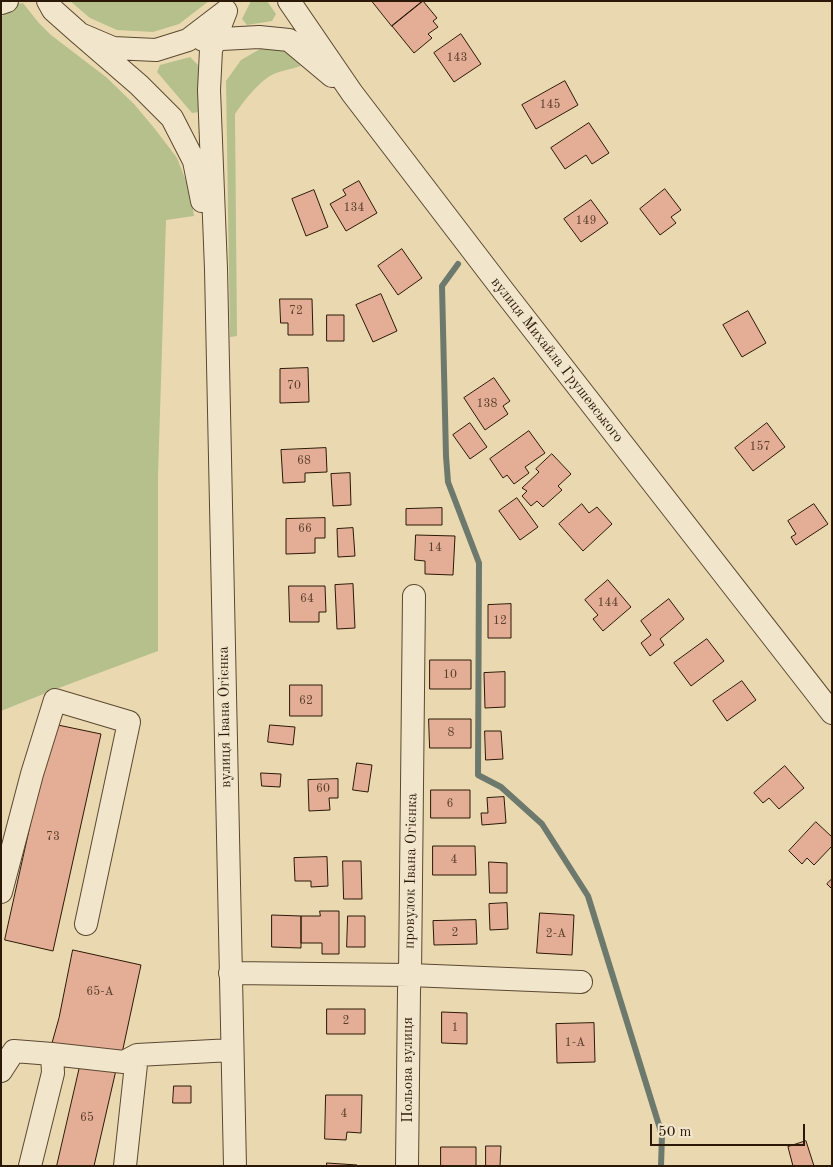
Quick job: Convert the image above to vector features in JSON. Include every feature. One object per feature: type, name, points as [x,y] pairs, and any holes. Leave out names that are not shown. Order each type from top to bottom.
[{"type":"street","points":[[1,3],[7,1]]},
{"type":"street","points":[[48,1],[53,10],[139,85],[172,118],[194,161],[216,269]]},
{"type":"street","name":"вулиця Михайла Грушевського","points":[[289,1],[352,93],[832,713]]},
{"type":"street","points":[[188,40],[229,6]]},
{"type":"street","points":[[216,269],[209,90],[212,50],[229,6]]},
{"type":"street","points":[[80,34],[113,48],[156,50],[188,40],[259,38],[289,40],[352,93]]},
{"type":"street","name":"вулиця Івана Огієнка","points":[[216,269],[234,1166]]},
{"type":"street","name":"провулок Івана Огієнка","points":[[410,975],[414,596]]},
{"type":"street","points":[[1,892],[32,774],[55,700],[129,722],[86,924]]},
{"type":"street","points":[[230,973],[410,975],[581,982]]},
{"type":"street","name":"Польова вулиця","points":[[407,1166],[408,1000],[410,975]]},
{"type":"street","points":[[1,1071],[14,1051],[124,1062],[137,1055],[232,1050]]},
{"type":"street","points":[[30,1166],[53,1074],[52,1054]]},
{"type":"street","points":[[124,1166],[137,1055]]},
{"type":"green space","points":[[70,1],[209,1],[179,24],[153,32],[117,30],[90,18]]},
{"type":"green space","points":[[251,1],[267,1],[276,14],[272,21],[247,25],[242,19]]},
{"type":"green space","points":[[23,3],[51,35],[106,77],[134,104],[155,129],[177,158],[190,191],[194,216],[166,220],[158,477],[158,651],[1,711],[1,17],[16,4]]},
{"type":"green space","points":[[281,48],[301,66],[277,73],[265,79],[251,93],[235,114],[237,336],[230,337],[226,81],[241,60],[260,49]]},
{"type":"green space","points":[[190,57],[198,65],[199,112],[192,113],[157,72],[160,65]]},
{"type":"building","points":[[372,1],[423,1],[392,26]]},
{"type":"building","points":[[423,1],[437,18],[433,21],[438,27],[428,34],[432,38],[414,53],[392,26]]},
{"type":"building","points":[[461,34],[481,64],[454,82],[434,53]]},
{"type":"building","points":[[565,81],[578,105],[536,129],[522,105]]},
{"type":"building","points":[[589,123],[609,153],[592,164],[586,155],[565,169],[551,148]]},
{"type":"building","points":[[359,181],[377,213],[346,231],[330,204],[346,195],[343,190]]},
{"type":"building","points":[[665,189],[681,210],[671,217],[676,223],[660,235],[640,209]]},
{"type":"building","points":[[314,190],[328,227],[306,236],[292,199]]},
{"type":"building","points":[[591,200],[608,223],[581,242],[564,219]]},
{"type":"building","points":[[402,249],[422,278],[398,295],[378,266]]},
{"type":"building","points":[[381,294],[397,331],[373,342],[356,305]]},
{"type":"building","points":[[280,299],[312,299],[313,335],[288,335],[288,323],[281,323]]},
{"type":"building","points":[[748,311],[766,343],[742,357],[723,325]]},
{"type":"building","points":[[327,315],[344,315],[344,341],[327,341]]},
{"type":"building","points":[[308,368],[309,402],[280,403],[280,369]]},
{"type":"building","points":[[494,378],[510,401],[503,406],[508,414],[485,430],[464,398]]},
{"type":"building","points":[[470,423],[487,447],[470,459],[453,435]]},
{"type":"building","points":[[767,423],[785,447],[753,471],[735,448]]},
{"type":"building","points":[[529,431],[545,453],[525,467],[529,473],[514,484],[507,475],[503,478],[490,459]]},
{"type":"building","points":[[326,448],[327,472],[305,473],[305,482],[283,483],[281,450]]},
{"type":"building","points":[[552,454],[571,474],[558,486],[562,490],[543,507],[537,501],[531,506],[522,496],[527,491],[522,488],[539,472],[536,469]]},
{"type":"building","points":[[350,473],[351,505],[333,506],[331,474]]},
{"type":"building","points":[[517,498],[538,527],[520,540],[499,511]]},
{"type":"building","points":[[582,504],[589,513],[597,507],[612,524],[583,551],[559,524]]},
{"type":"building","points":[[814,504],[828,524],[796,545],[791,537],[796,534],[788,521]]},
{"type":"building","points":[[442,508],[442,525],[406,525],[406,509]]},
{"type":"building","points":[[325,518],[325,538],[315,538],[315,553],[286,554],[286,519]]},
{"type":"building","points":[[353,528],[355,556],[338,557],[337,529]]},
{"type":"building","points":[[416,535],[455,536],[453,575],[425,574],[425,561],[415,560]]},
{"type":"building","points":[[608,580],[631,607],[603,631],[593,619],[598,615],[585,600]]},
{"type":"building","points":[[353,584],[355,628],[337,629],[335,585]]},
{"type":"building","points":[[289,586],[325,586],[326,612],[319,612],[319,622],[290,622]]},
{"type":"building","points":[[669,599],[684,619],[660,639],[664,645],[650,656],[641,643],[651,635],[641,621]]},
{"type":"building","points":[[511,604],[511,638],[488,638],[488,605]]},
{"type":"building","points":[[707,639],[724,661],[691,686],[674,663]]},
{"type":"building","points":[[430,660],[471,660],[471,689],[430,689]]},
{"type":"building","points":[[505,672],[505,707],[485,708],[484,673]]},
{"type":"building","points":[[742,681],[756,700],[727,721],[713,701]]},
{"type":"building","points":[[290,685],[322,685],[322,716],[290,716]]},
{"type":"building","points":[[429,719],[471,719],[471,748],[430,748]]},
{"type":"building","points":[[53,724],[101,734],[53,951],[5,940]]},
{"type":"building","points":[[270,725],[295,727],[293,745],[268,742]]},
{"type":"building","points":[[485,731],[501,731],[503,759],[486,760]]},
{"type":"building","points":[[357,763],[372,765],[368,792],[353,790]]},
{"type":"building","points":[[785,766],[804,788],[779,809],[769,798],[763,803],[754,793]]},
{"type":"building","points":[[261,773],[281,774],[280,787],[262,786]]},
{"type":"building","points":[[338,779],[338,798],[329,798],[330,810],[309,811],[308,780]]},
{"type":"building","points":[[431,790],[470,790],[470,818],[431,818]]},
{"type":"building","points":[[504,797],[506,823],[482,825],[481,813],[488,813],[487,798]]},
{"type":"building","points":[[816,822],[832,837],[832,846],[814,865],[807,858],[802,864],[789,851]]},
{"type":"building","points":[[433,846],[475,846],[476,875],[433,875]]},
{"type":"building","points":[[327,857],[328,886],[311,887],[311,881],[295,881],[294,858]]},
{"type":"building","points":[[343,861],[361,861],[362,899],[344,899]]},
{"type":"building","points":[[489,862],[507,863],[507,893],[490,893]]},
{"type":"building","points":[[832,879],[832,889],[827,884]]},
{"type":"building","points":[[507,903],[508,929],[490,930],[489,904]]},
{"type":"building","points":[[320,911],[339,911],[339,954],[322,954],[322,943],[301,943],[301,916],[320,916]]},
{"type":"building","points":[[540,913],[574,915],[572,955],[537,953]]},
{"type":"building","points":[[272,915],[301,916],[301,948],[272,947]]},
{"type":"building","points":[[348,916],[365,916],[365,947],[347,947]]},
{"type":"building","points":[[476,920],[477,944],[434,945],[433,921]]},
{"type":"building","points":[[73,950],[141,965],[121,1058],[52,1043]]},
{"type":"building","points":[[327,1009],[365,1009],[365,1034],[327,1034]]},
{"type":"building","points":[[442,1012],[467,1013],[467,1044],[442,1043]]},
{"type":"building","points":[[594,1023],[595,1062],[557,1063],[556,1024]]},
{"type":"building","points":[[81,1062],[116,1070],[94,1166],[57,1166]]},
{"type":"building","points":[[174,1086],[191,1086],[191,1103],[173,1103]]},
{"type":"building","points":[[326,1095],[362,1095],[361,1133],[347,1132],[346,1140],[325,1139]]},
{"type":"building","points":[[806,1141],[814,1166],[793,1166],[788,1147]]},
{"type":"building","points":[[486,1146],[501,1146],[500,1166],[486,1166]]},
{"type":"building","points":[[441,1147],[476,1147],[476,1166],[441,1166]]},
{"type":"building","points":[[327,1163],[357,1165],[357,1166],[327,1166]]},
{"type":"waterway","points":[[458,264],[442,286],[446,456],[448,482],[479,563],[478,775],[501,787],[542,824],[588,896],[662,1135],[661,1166]]}]
